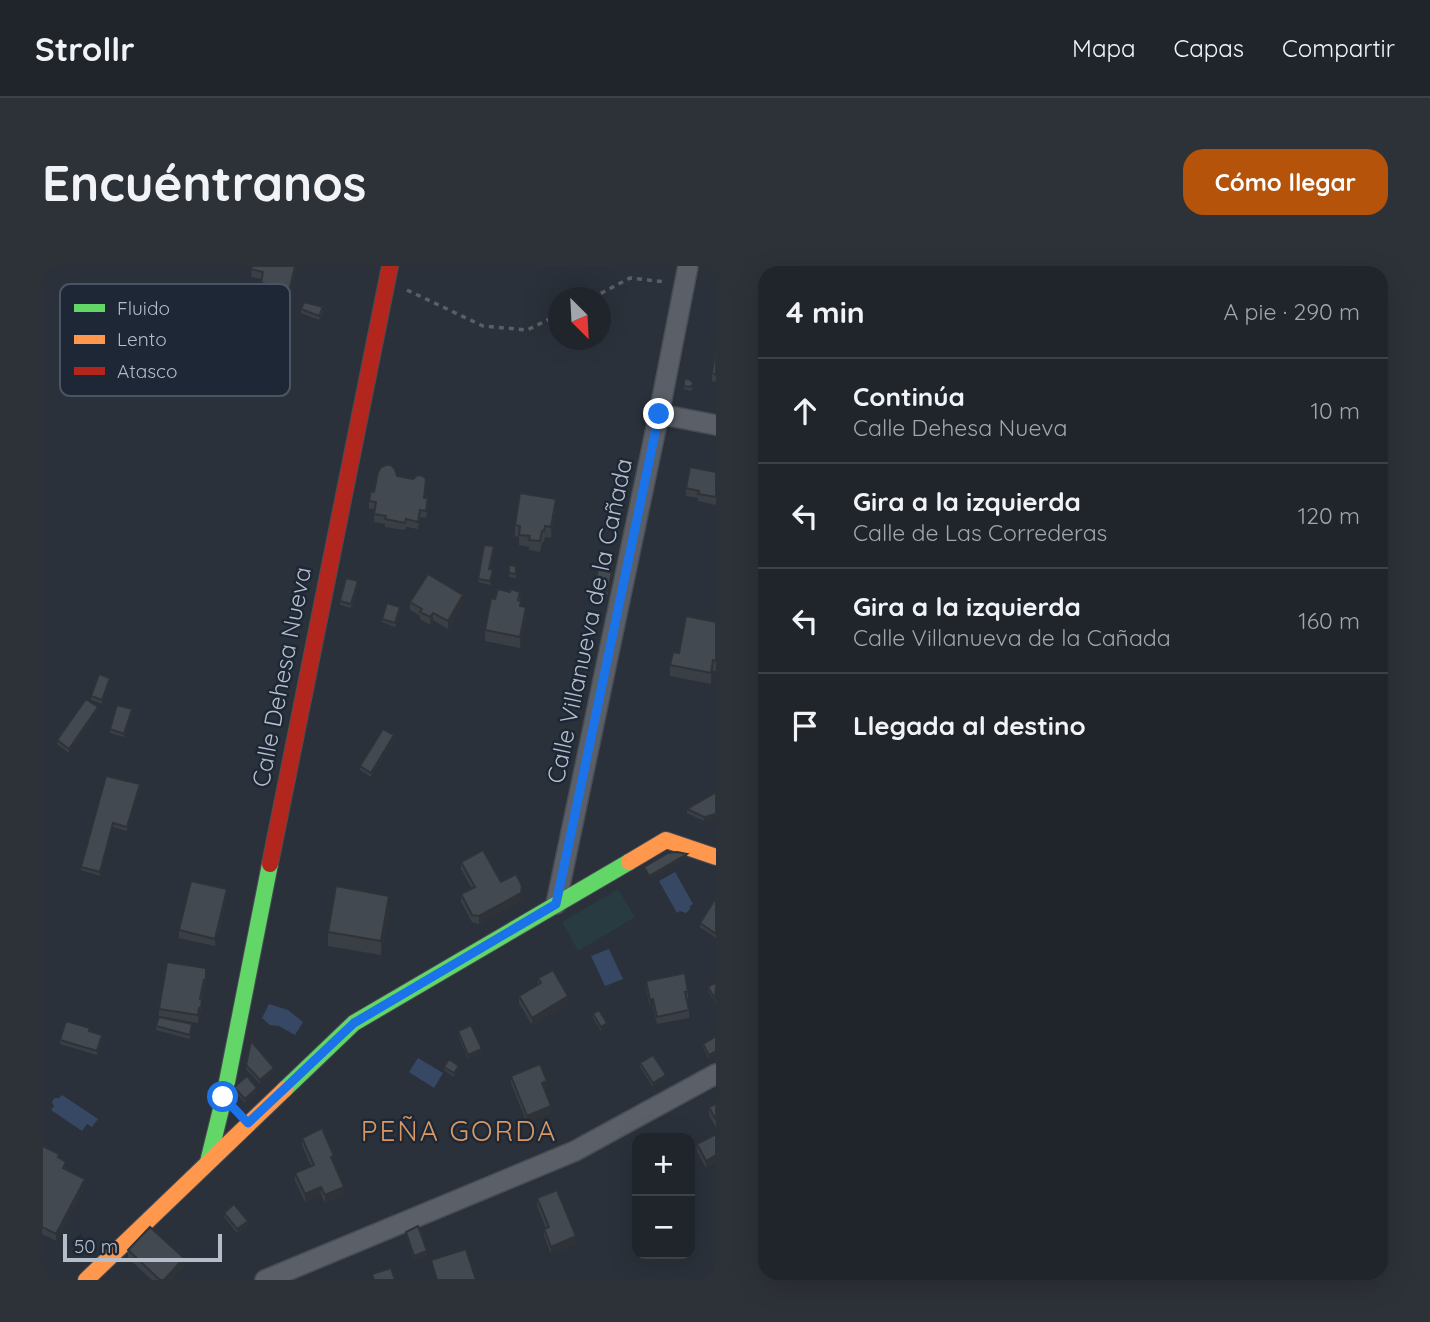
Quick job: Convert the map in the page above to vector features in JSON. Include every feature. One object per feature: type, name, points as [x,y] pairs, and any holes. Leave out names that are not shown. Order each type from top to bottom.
[{"type":"street","name":"Calle Dehesa Nueva","points":[[208,1162],[388,273]]},
{"type":"street","name":"Calle Villanueva de la Cañada","points":[[556,904],[687,275]]},
{"type":"street","points":[[659,414],[716,425]]},
{"type":"street","points":[[86,1280],[354,1023],[667,840],[716,857]]},
{"type":"street","points":[[265,1280],[575,1151],[716,1074]]},
{"type":"street","points":[[223,1097],[248,1123]]},
{"type":"path","points":[[388,273],[483,326],[527,330],[548,320]]},
{"type":"path","points":[[611,288],[630,278],[687,275]]},
{"type":"green space","points":[[618,889],[635,917],[578,951],[562,922]]},
{"type":"water","points":[[675,872],[693,904],[686,913],[677,913],[659,881]]},
{"type":"water","points":[[609,949],[623,979],[605,986],[591,956]]},
{"type":"water","points":[[269,1004],[288,1010],[303,1022],[295,1035],[279,1026],[270,1025],[262,1018]]},
{"type":"water","points":[[418,1058],[443,1073],[434,1088],[409,1072]]},
{"type":"water","points":[[62,1095],[98,1119],[92,1127],[87,1124],[82,1131],[51,1110],[54,1106],[53,1100]]},
{"type":"building","points":[[252,266],[295,266],[290,288],[290,284],[261,283],[263,272],[251,269]]},
{"type":"building","points":[[304,302],[323,307],[319,316],[301,309]]},
{"type":"building","points":[[716,347],[716,375],[712,373]]},
{"type":"building","points":[[686,378],[692,381],[690,387],[684,386]]},
{"type":"building","points":[[386,465],[395,469],[397,476],[413,479],[418,475],[426,479],[426,511],[420,510],[418,522],[406,519],[405,523],[374,514],[376,502],[369,501],[371,491],[374,492],[378,472]]},
{"type":"building","points":[[690,467],[716,472],[716,497],[698,494],[699,491],[686,488]]},
{"type":"building","points":[[520,493],[556,499],[551,527],[545,526],[540,541],[519,535],[520,526],[515,525]]},
{"type":"building","points":[[484,545],[494,546],[489,569],[493,570],[490,581],[478,579]]},
{"type":"building","points":[[509,565],[516,566],[516,574],[509,573]]},
{"type":"building","points":[[598,569],[612,572],[608,591],[594,589]]},
{"type":"building","points":[[428,574],[463,595],[448,621],[433,613],[430,617],[420,612],[422,609],[410,602]]},
{"type":"building","points":[[346,578],[358,581],[351,604],[340,601]]},
{"type":"building","points":[[498,589],[520,592],[520,606],[526,607],[520,637],[485,630],[491,598],[495,599]]},
{"type":"building","points":[[387,603],[400,607],[395,623],[382,619]]},
{"type":"building","points":[[686,616],[716,622],[716,661],[713,660],[711,673],[670,665],[673,652],[679,653]]},
{"type":"building","points":[[99,674],[110,678],[102,700],[91,696]]},
{"type":"building","points":[[86,699],[98,707],[69,749],[57,740]]},
{"type":"building","points":[[117,705],[132,709],[124,734],[110,729]]},
{"type":"building","points":[[383,729],[394,735],[371,773],[360,766]]},
{"type":"building","points":[[106,776],[140,784],[127,827],[113,823],[100,872],[81,867]]},
{"type":"building","points":[[716,792],[716,814],[704,817],[687,809]]},
{"type":"building","points":[[483,850],[501,882],[516,874],[522,886],[521,893],[479,916],[472,915],[461,894],[475,887],[461,862]]},
{"type":"building","points":[[668,853],[687,854],[649,876],[644,867]]},
{"type":"building","points":[[191,881],[227,889],[215,939],[179,930]]},
{"type":"building","points":[[336,886],[389,896],[381,941],[328,932]]},
{"type":"building","points":[[716,898],[716,934],[700,923]]},
{"type":"building","points":[[167,962],[206,968],[198,1015],[159,1009]]},
{"type":"building","points":[[553,970],[568,996],[532,1018],[519,996],[541,983],[538,978]]},
{"type":"building","points":[[685,973],[689,1010],[657,1017],[646,981]]},
{"type":"building","points":[[716,984],[715,999],[708,987]]},
{"type":"building","points":[[599,1010],[607,1023],[601,1027],[593,1014]]},
{"type":"building","points":[[159,1017],[192,1024],[190,1035],[156,1026]]},
{"type":"building","points":[[66,1021],[90,1028],[89,1031],[102,1035],[97,1051],[60,1040]]},
{"type":"building","points":[[471,1025],[482,1049],[468,1055],[458,1031]]},
{"type":"building","points":[[716,1036],[716,1051],[709,1055],[703,1044]]},
{"type":"building","points":[[251,1041],[274,1068],[260,1080],[246,1065]]},
{"type":"building","points":[[653,1055],[666,1075],[653,1083],[640,1063]]},
{"type":"building","points":[[449,1059],[459,1066],[454,1073],[444,1067]]},
{"type":"building","points":[[540,1064],[547,1081],[542,1083],[551,1106],[527,1116],[511,1076]]},
{"type":"building","points":[[247,1076],[257,1088],[245,1099],[234,1087]]},
{"type":"building","points":[[716,1104],[716,1120],[709,1107]]},
{"type":"building","points":[[322,1128],[344,1187],[325,1195],[321,1187],[305,1194],[295,1173],[314,1165],[302,1138]]},
{"type":"building","points":[[716,1134],[716,1155],[706,1161],[697,1144]]},
{"type":"building","points":[[43,1146],[59,1154],[58,1157],[66,1162],[63,1168],[85,1179],[56,1234],[42,1227]]},
{"type":"building","points":[[557,1190],[576,1236],[551,1247],[544,1229],[549,1227],[537,1198]]},
{"type":"building","points":[[234,1204],[248,1221],[237,1229],[224,1213]]},
{"type":"building","points":[[418,1226],[427,1251],[414,1256],[406,1232]]},
{"type":"building","points":[[150,1227],[184,1258],[164,1280],[160,1280],[128,1250]]},
{"type":"building","points":[[466,1249],[476,1280],[437,1280],[431,1260]]},
{"type":"building","points":[[391,1268],[395,1280],[374,1280],[372,1274]]},
{"type":"traffic: fast","points":[[285,1089],[354,1023],[629,862]]},
{"type":"traffic: fast","points":[[208,1162],[224,1097],[270,864]]},
{"type":"traffic: slow","points":[[629,862],[666,840],[716,857]]},
{"type":"traffic: slow","points":[[86,1280],[285,1089]]},
{"type":"traffic: jam","points":[[270,864],[390,266]]},
{"type":"district","name":"PEÑA GORDA","points":[[459,1131]]},
{"type":"route","points":[[223,1097],[248,1123],[354,1023],[556,904],[659,414]]}]
